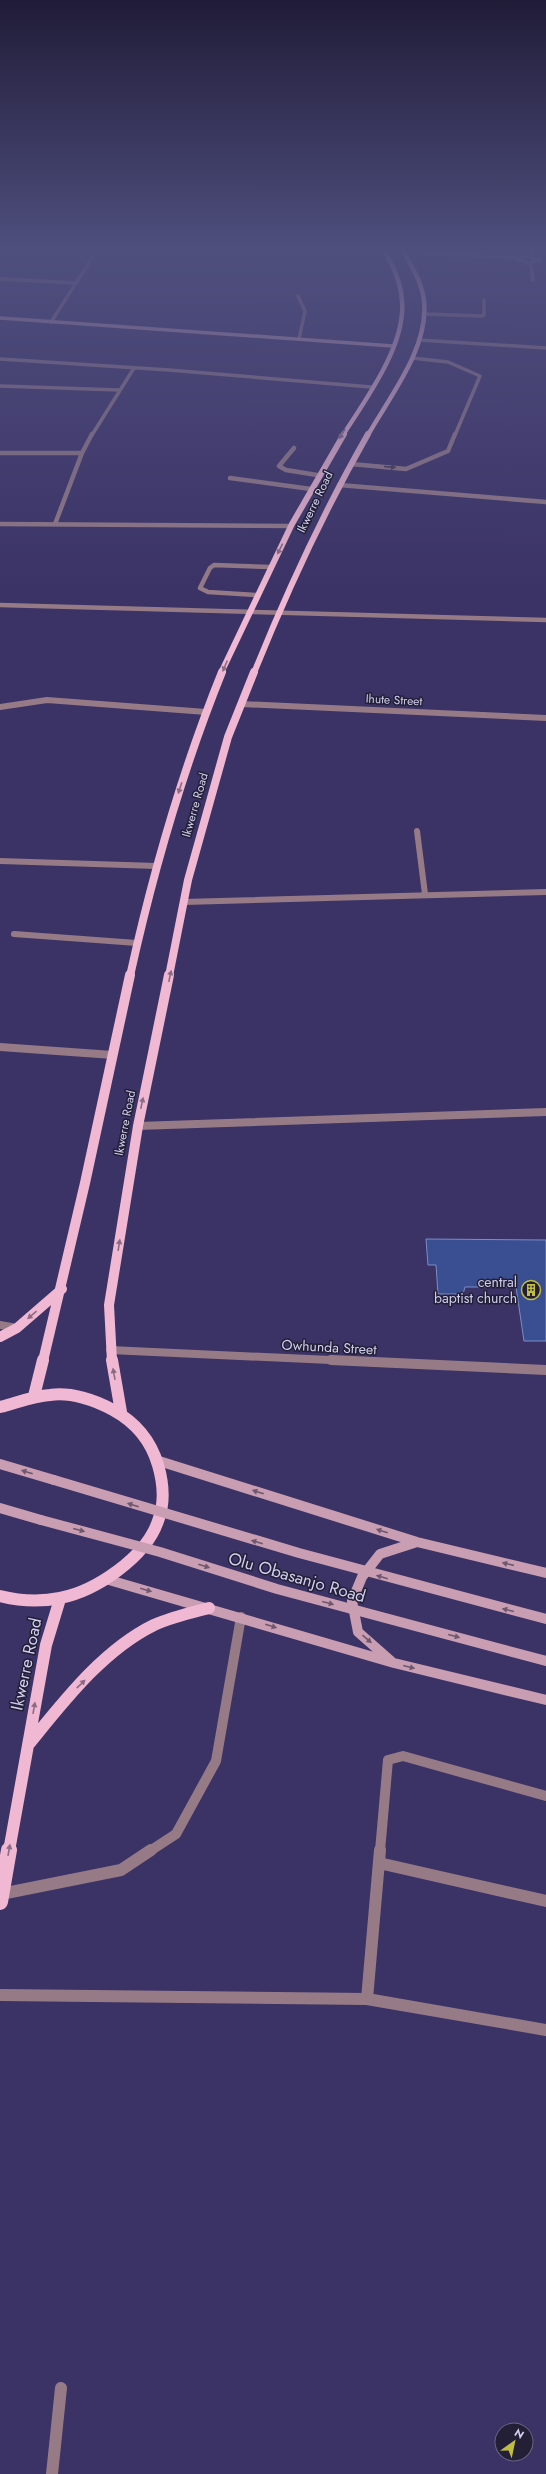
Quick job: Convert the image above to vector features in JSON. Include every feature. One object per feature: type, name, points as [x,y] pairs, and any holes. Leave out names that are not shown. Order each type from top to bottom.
[{"type":"main road","name":"Ikwerre Road","points":[[34,1396],[62,1290],[137,943],[166,830],[206,712],[249,612],[291,526],[318,475],[385,362]]},
{"type":"main road","name":"Ikwerre Road","points":[[121,1412],[110,1350],[109,1305],[138,1126],[188,880],[228,737],[278,612],[339,485],[409,362]]},
{"type":"main road","points":[[0,1337],[17,1328],[62,1290]]},
{"type":"main road","points":[[0,1407],[34,1396],[57,1394],[80,1396],[102,1402],[121,1412],[138,1426],[151,1442],[159,1461],[164,1482],[162,1503],[156,1525],[144,1545],[128,1564],[109,1580],[85,1591],[60,1599],[34,1602],[0,1596]]},
{"type":"main road","name":"Ikwerre Road","points":[[1,1898],[46,1644],[60,1599]]},
{"type":"main road","points":[[28,1745],[58,1708],[124,1645],[172,1617],[209,1608]]},
{"type":"street","points":[[51,362],[371,387]]},
{"type":"street","points":[[351,464],[406,469],[448,451],[480,376],[449,362]]},
{"type":"street","points":[[55,524],[82,453],[119,390],[134,368]]},
{"type":"street","points":[[0,386],[119,390]]},
{"type":"street","points":[[294,448],[279,466],[286,470],[318,475]]},
{"type":"street","points":[[0,453],[82,453]]},
{"type":"street","points":[[230,478],[311,489]]},
{"type":"street","points":[[339,485],[546,502]]},
{"type":"street","points":[[0,524],[291,526]]},
{"type":"street","points":[[257,596],[208,592],[200,588],[210,568],[214,565],[271,567]]},
{"type":"street","points":[[0,606],[191,608],[249,612],[546,620]]},
{"type":"street","points":[[0,707],[47,700],[206,712]]},
{"type":"street","name":"Ihute Street","points":[[241,704],[546,718]]},
{"type":"street","points":[[417,831],[424,894]]},
{"type":"street","points":[[0,860],[157,866]]},
{"type":"street","points":[[184,902],[424,894],[546,892]]},
{"type":"street","points":[[14,934],[137,943]]},
{"type":"street","points":[[0,1047],[113,1055]]},
{"type":"street","points":[[138,1126],[546,1112]]},
{"type":"street","points":[[0,1325],[17,1328]]},
{"type":"street","name":"Owhunda Street","points":[[110,1350],[546,1370]]},
{"type":"street","points":[[159,1461],[417,1542],[546,1573]]},
{"type":"street","name":"Olu Obasanjo Road","points":[[0,1464],[286,1550],[421,1588],[546,1619]]},
{"type":"street","name":"Olu Obasanjo Road","points":[[0,1508],[160,1552],[277,1589],[546,1660]]},
{"type":"street","points":[[394,1663],[358,1632],[352,1601],[362,1576],[380,1554],[417,1542]]},
{"type":"street","points":[[109,1580],[241,1617],[394,1663],[546,1700]]},
{"type":"street","points":[[1,1898],[121,1870],[176,1834],[216,1761],[241,1617]]},
{"type":"street","points":[[367,1999],[388,1760],[403,1756],[546,1796]]},
{"type":"street","points":[[379,1863],[546,1901]]},
{"type":"street","points":[[0,1995],[367,1999],[546,2030]]},
{"type":"street","points":[[52,2474],[61,2388]]},
{"type":"building","name":"central baptist church","points":[[426,1239],[546,1240],[546,1341],[524,1341],[516,1287],[465,1287],[463,1294],[438,1294],[436,1265],[428,1265]]},
{"type":"place","name":"central baptist church","points":[[531,1290]]}]
